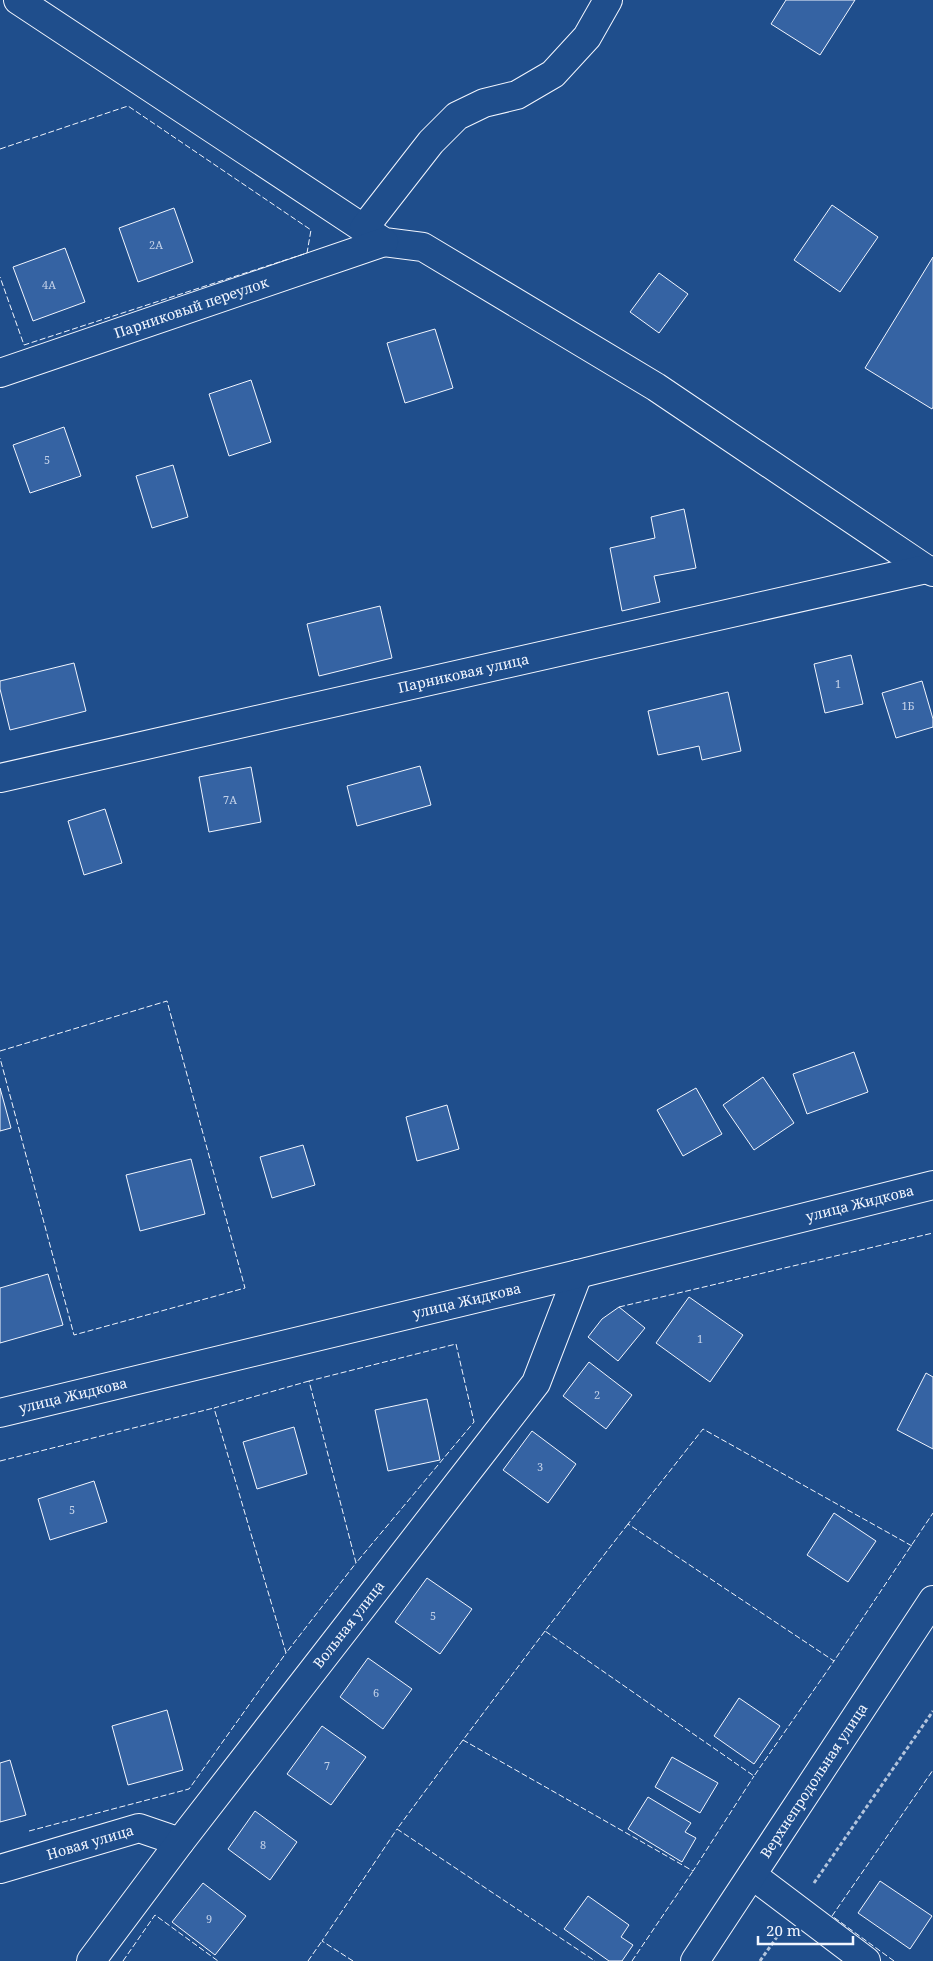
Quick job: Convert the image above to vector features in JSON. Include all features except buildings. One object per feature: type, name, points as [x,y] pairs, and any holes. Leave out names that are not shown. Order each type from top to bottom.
[{"type":"street","points":[[18,0],[374,235],[423,247],[656,387],[930,571]]},
{"type":"street","points":[[374,235],[431,142],[457,116],[484,103],[518,95],[553,74],[587,37],[608,0]]},
{"type":"street","name":"Парниковый переулок","points":[[0,373],[374,235]]},
{"type":"street","name":"Парниковая улица","points":[[0,778],[930,571]]},
{"type":"street","name":"улица Жидкова","points":[[0,1413],[578,1274],[933,1185]]},
{"type":"street","name":"Вольная улица","points":[[91,1961],[180,1842],[536,1383],[578,1274]]},
{"type":"street","name":"Верхнепродольная улица","points":[[696,1961],[933,1600]]},
{"type":"street","name":"Новая улица","points":[[0,1868],[140,1828],[180,1842]]},
{"type":"street","points":[[752,1875],[866,1961]]},
{"type":"path","points":[[797,1908],[933,1711]]},
{"type":"fence","points":[[0,149],[128,106],[311,230],[307,253],[24,345],[0,277]]},
{"type":"fence","points":[[0,1051],[167,1001],[245,1288],[74,1335],[0,1058]]},
{"type":"fence","points":[[619,1307],[933,1233]]},
{"type":"fence","points":[[456,1344],[474,1422],[356,1563],[309,1381],[456,1344]]},
{"type":"fence","points":[[309,1381],[214,1408],[286,1653],[356,1563]]},
{"type":"fence","points":[[0,1461],[214,1408]]},
{"type":"fence","points":[[912,1546],[703,1429],[628,1524],[834,1661],[933,1513]]},
{"type":"fence","points":[[628,1524],[545,1631],[754,1776],[834,1661]]},
{"type":"fence","points":[[545,1631],[463,1740],[693,1871],[754,1776]]},
{"type":"fence","points":[[29,1831],[189,1789],[286,1653]]},
{"type":"fence","points":[[463,1740],[397,1829],[595,1961]]},
{"type":"fence","points":[[894,1961],[832,1916],[933,1770]]},
{"type":"fence","points":[[353,1961],[322,1941],[397,1829]]},
{"type":"fence","points":[[632,1961],[693,1871]]},
{"type":"fence","points":[[123,1961],[155,1915],[218,1961]]},
{"type":"fence","points":[[308,1961],[322,1941]]}]
